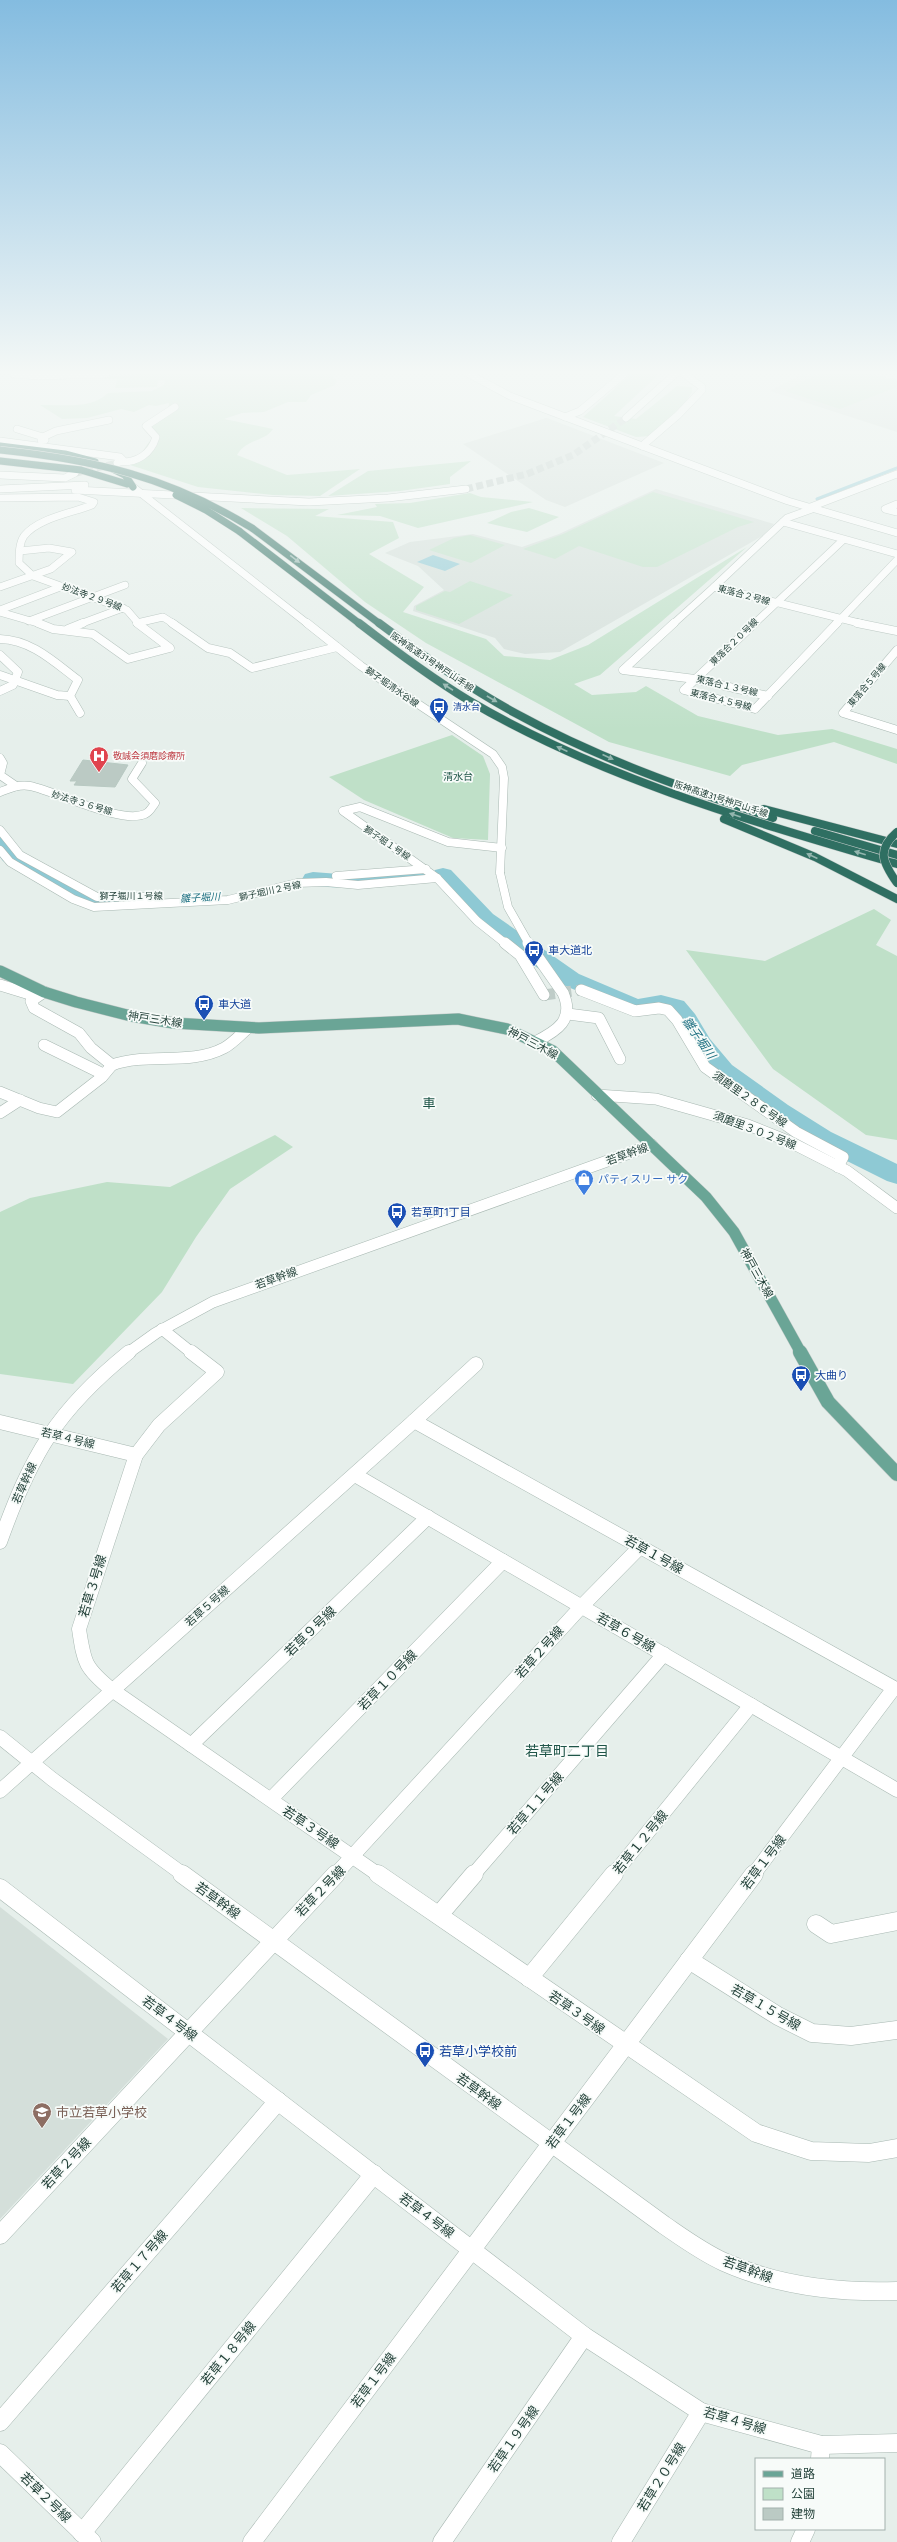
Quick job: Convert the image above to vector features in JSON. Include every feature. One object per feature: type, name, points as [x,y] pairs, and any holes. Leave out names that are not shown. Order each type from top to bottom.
[{"type":"highway","name":"阪神高速31号神戸山手線","points":[[169,493],[189,500],[239,531],[441,682],[522,730],[584,758],[666,791],[897,864]]},
{"type":"highway","name":"阪神高速31号神戸山手線","points":[[190,493],[201,497],[252,528],[407,644],[454,676],[540,726],[639,771],[701,795],[897,855]]},
{"type":"highway","points":[[584,758],[614,776],[815,857],[897,899]]},
{"type":"highway","points":[[639,771],[785,815],[897,844]]},
{"type":"highway","points":[[897,832],[884,848],[883,858],[885,868],[897,883]]},
{"type":"main road","name":"神戸三木線","points":[[0,971],[40,994],[131,1016],[208,1026],[248,1028],[458,1019],[498,1026],[535,1042],[560,1056],[597,1095],[706,1197],[734,1232],[828,1402],[897,1474]]},
{"type":"street","points":[[0,494],[23,493]]},
{"type":"street","name":"獅子堀清水谷線","points":[[141,493],[337,647],[403,696],[475,740],[493,754],[504,774],[500,873],[507,910],[563,993],[568,1002],[568,1014]]},
{"type":"street","points":[[171,493],[243,500],[307,502],[384,499],[426,493]]},
{"type":"street","points":[[769,493],[813,509],[897,533]]},
{"type":"street","points":[[813,509],[852,493]]},
{"type":"street","points":[[813,509],[860,493]]},
{"type":"street","points":[[0,498],[78,497],[94,502],[92,505],[30,531],[24,536],[20,551],[49,548],[72,552],[51,569],[0,588]]},
{"type":"street","points":[[897,504],[885,509],[897,512]]},
{"type":"street","name":"東落合２号線","points":[[714,587],[786,518],[813,509]]},
{"type":"street","points":[[782,522],[897,554]]},
{"type":"street","name":"東落合２０号線","points":[[696,679],[843,540]]},
{"type":"street","name":"妙法寺２９号線","points":[[0,611],[16,615],[53,629],[93,634],[128,659],[170,648],[137,623],[123,608],[94,596],[33,576],[19,563],[20,551]]},
{"type":"street","name":"東落合１３号線","points":[[714,587],[623,670],[696,679],[768,696],[897,560]]},
{"type":"street","points":[[29,621],[125,585]]},
{"type":"street","points":[[0,611],[63,586]]},
{"type":"street","name":"東落合２号線","points":[[714,587],[840,620],[897,632]]},
{"type":"street","points":[[65,630],[123,608]]},
{"type":"street","points":[[137,623],[163,617],[208,648],[230,653],[252,668],[337,647]]},
{"type":"street","points":[[0,639],[19,642],[36,649],[78,680],[70,696]]},
{"type":"street","name":"東落合５号線","points":[[897,650],[843,713],[897,730]]},
{"type":"street","points":[[0,654],[18,672],[13,685],[0,692]]},
{"type":"street","points":[[0,676],[57,695],[70,696]]},
{"type":"street","name":"東落合４５号線","points":[[696,679],[684,690],[755,709],[768,696]]},
{"type":"street","points":[[70,696],[80,713]]},
{"type":"street","points":[[0,758],[3,762],[0,775],[16,786]]},
{"type":"street","name":"妙法寺３６号線","points":[[0,792],[16,786],[29,786],[118,814],[142,815],[152,810],[155,803],[132,779],[142,763]]},
{"type":"street","name":"獅子堀１号線","points":[[502,848],[448,842],[360,807],[343,811],[437,878],[477,921],[520,955],[544,995]]},
{"type":"street","name":"獅子堀川１号線","points":[[0,830],[20,855],[97,897],[102,898],[184,896],[225,892],[311,874],[349,876],[426,869]]},
{"type":"street","name":"獅子堀川２号線","points":[[0,850],[10,862],[73,899],[94,907],[228,900],[297,884],[326,882],[358,885],[437,878]]},
{"type":"street","points":[[0,985],[40,994]]},
{"type":"street","name":"須磨里２８６号線","points":[[581,990],[635,1011],[659,1008],[668,1010],[677,1020],[705,1067],[796,1132],[843,1157],[838,1167]]},
{"type":"street","points":[[40,994],[31,1001],[34,1008],[79,1034],[91,1048],[112,1066]]},
{"type":"street","points":[[535,1042],[554,1031],[568,1014],[599,1018],[620,1059]]},
{"type":"street","points":[[0,1092],[57,1112],[112,1066],[133,1058],[205,1055],[222,1049],[248,1028]]},
{"type":"street","points":[[44,1045],[103,1074]]},
{"type":"street","name":"須磨里３０２号線","points":[[597,1095],[656,1099],[701,1110],[788,1141],[838,1167],[897,1208]]},
{"type":"street","points":[[0,1113],[20,1100]]},
{"type":"street","name":"若草幹線","points":[[0,1542],[27,1473],[49,1434],[74,1401],[105,1371],[162,1329],[220,1299],[652,1145]]},
{"type":"street","name":"若草３号線","points":[[162,1329],[217,1372],[159,1425],[136,1455],[124,1486],[79,1629],[83,1659],[93,1674],[112,1690],[191,1745],[625,2045],[756,2133],[811,2151],[869,2153],[897,2148]]},
{"type":"street","points":[[414,1421],[476,1364]]},
{"type":"street","name":"若草５号線","points":[[0,1791],[414,1421]]},
{"type":"street","name":"若草１号線","points":[[252,2542],[894,1688],[414,1421]]},
{"type":"street","name":"若草４号線","points":[[0,1422],[136,1455]]},
{"type":"street","name":"若草６号線","points":[[355,1474],[897,1790]]},
{"type":"street","name":"若草９号線","points":[[191,1745],[428,1517]]},
{"type":"street","name":"若草２号線","points":[[0,2235],[187,2032],[353,1856],[581,1607],[640,1547]]},
{"type":"street","name":"若草１０号線","points":[[271,1799],[503,1561]]},
{"type":"street","name":"若草１１号線","points":[[438,1915],[664,1654]]},
{"type":"street","name":"若草１２号線","points":[[529,1978],[751,1705]]},
{"type":"street","name":"若草幹線","points":[[0,1737],[30,1763],[664,2225],[724,2262],[785,2283],[836,2291],[875,2293],[897,2291]]},
{"type":"street","name":"若草４号線","points":[[0,1888],[584,2336],[701,2412],[821,2452],[897,2444]]},
{"type":"street","points":[[816,1924],[831,1934],[897,1921]]},
{"type":"street","name":"若草１５号線","points":[[689,1960],[778,2016],[812,2033],[851,2036],[897,2030]]},
{"type":"street","name":"若草１７号線","points":[[0,2422],[278,2101]]},
{"type":"street","name":"若草１８号線","points":[[87,2537],[374,2174]]},
{"type":"street","name":"若草１９号線","points":[[442,2542],[584,2336]]},
{"type":"street","name":"若草２０号線","points":[[621,2542],[701,2412]]},
{"type":"street","name":"若草２号線","points":[[0,2453],[87,2537]]},
{"type":"street","points":[[800,2542],[806,2530]]},
{"type":"shaded area","points":[[535,493],[597,493],[565,507],[546,500]]},
{"type":"shaded area","points":[[648,493],[668,493],[774,524],[764,535],[560,652],[525,654],[504,649],[495,638],[413,611],[414,606],[444,590],[418,566],[385,553],[410,542],[473,534],[522,547],[559,534]]},
{"type":"shaded area","name":"市立若草小学校","points":[[0,1907],[168,2039],[0,2219]]},
{"type":"green space","points":[[251,493],[325,493],[320,496],[273,495]]},
{"type":"green space","points":[[333,493],[377,493],[328,496]]},
{"type":"green space","points":[[470,493],[481,497],[533,502],[418,528],[380,516],[337,515],[377,507],[375,504],[410,503]]},
{"type":"green space","points":[[652,493],[754,522],[738,527],[657,567],[643,567],[579,546],[555,559],[523,549],[563,534]]},
{"type":"green space","points":[[241,508],[329,509],[315,516],[393,522],[399,538],[369,554],[424,587],[403,612],[486,639],[504,656],[550,660],[588,645],[747,547],[600,675],[574,684],[592,695],[636,692],[646,686],[698,716],[778,735],[832,729],[897,749],[897,764],[834,742],[742,765],[730,776],[609,742],[426,643],[365,602],[287,536]]},
{"type":"green space","points":[[529,508],[559,517],[527,532],[487,523],[511,512]]},
{"type":"green space","points":[[470,535],[505,545],[471,563],[429,550],[454,538]]},
{"type":"green space","points":[[470,581],[513,595],[459,624],[416,610],[416,606],[445,591],[450,592]]},
{"type":"green space","points":[[452,735],[483,756],[490,774],[488,840],[453,838],[364,800],[329,777]]},
{"type":"green space","points":[[874,909],[891,920],[876,945],[897,956],[897,1140],[866,1135],[773,1069],[686,950],[765,961]]},
{"type":"green space","points":[[275,1135],[293,1147],[230,1189],[196,1237],[162,1292],[73,1384],[0,1374],[0,1212],[30,1198],[107,1182],[170,1187]]},
{"type":"water","points":[[433,555],[460,564],[445,571],[417,562]]},
{"type":"building","name":"敬誠会須磨診療所","points":[[83,760],[128,765],[115,787],[74,785],[77,781],[70,781]]},
{"type":"waterway","points":[[817,499],[833,493]]},
{"type":"waterway","name":"雛子堀川","points":[[0,842],[11,856],[92,902],[151,900]]},
{"type":"waterway","name":"雛子堀川","points":[[313,879],[339,881],[418,874]]},
{"type":"waterway","name":"雛子堀川","points":[[443,875],[485,919],[505,935],[570,979],[636,1007],[661,1002],[675,1006],[683,1014],[699,1042],[723,1070],[779,1111],[822,1138],[897,1175]]},
{"type":"tunnel","points":[[544,995],[581,990]]},
{"type":"place","name":"清水台","points":[[439,724]]},
{"type":"place","name":"敬誠会須磨診療所","points":[[99,773]]},
{"type":"place","name":"車大道北","points":[[534,967]]},
{"type":"place","name":"車大道","points":[[204,1021]]},
{"type":"place","name":"パティスリー サク","points":[[584,1196]]},
{"type":"place","name":"若草町1丁目","points":[[397,1229]]},
{"type":"place","name":"大曲り","points":[[801,1392]]},
{"type":"place","name":"若草小学校前","points":[[425,2068]]},
{"type":"place","name":"市立若草小学校","points":[[42,2129]]},
{"type":"district","name":"清水台","points":[[458,776]]},
{"type":"district","name":"車","points":[[429,1103]]},
{"type":"district","name":"若草町二丁目","points":[[567,1751]]}]
